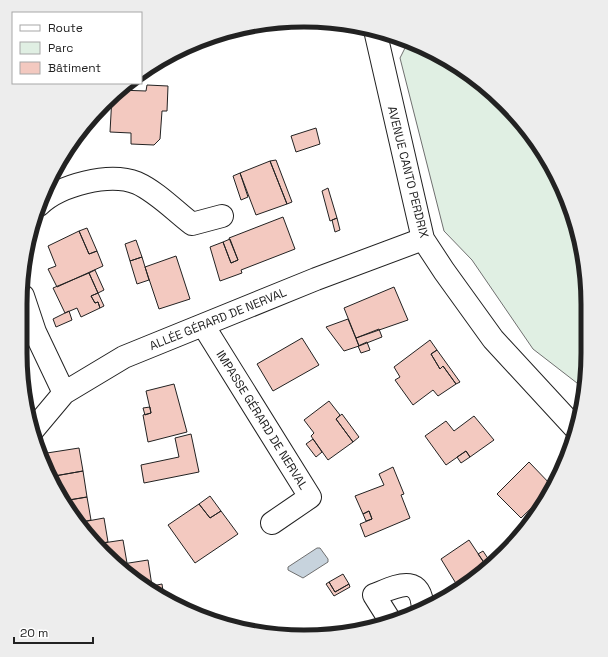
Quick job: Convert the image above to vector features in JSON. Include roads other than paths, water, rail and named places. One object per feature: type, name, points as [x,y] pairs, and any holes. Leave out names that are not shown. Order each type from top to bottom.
[{"type":"street","name":"AVENUE CANTO PERDRIX","points":[[376,36],[423,239],[493,339],[572,425]]},
{"type":"street","points":[[47,200],[71,186],[94,180],[120,179],[138,184],[192,224],[222,216]]},
{"type":"street","name":"ALLÉE GÉRARD DE NERVAL","points":[[36,426],[64,393],[124,357],[316,278],[423,239]]},
{"type":"street","points":[[27,308],[35,332],[64,393]]},
{"type":"street","name":"IMPASSE GÉRARD DE NERVAL","points":[[203,325],[310,497],[272,523]]},
{"type":"street","points":[[387,617],[374,595],[404,583],[414,586],[422,598],[422,603]]}]
